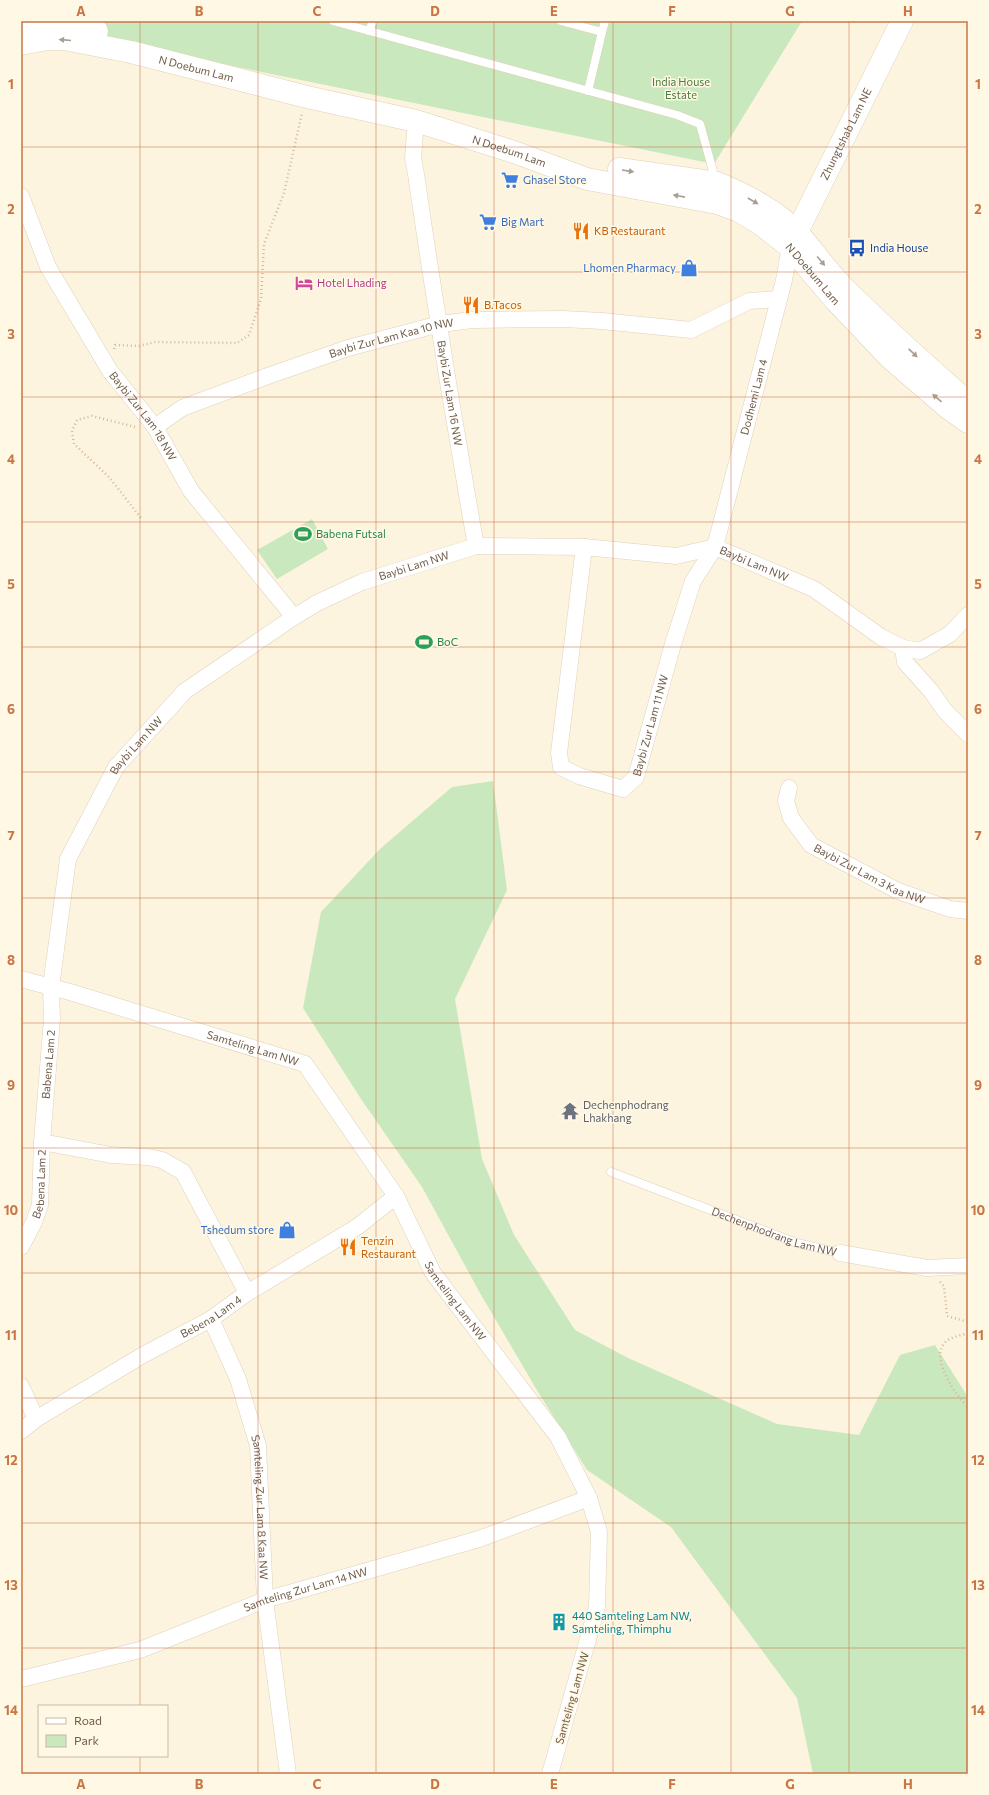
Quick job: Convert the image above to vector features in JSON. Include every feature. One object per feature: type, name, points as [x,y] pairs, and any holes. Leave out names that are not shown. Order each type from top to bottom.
[{"type":"main road","name":"Zhungtshab Lam NE","points":[[793,239],[902,21]]},
{"type":"main road","points":[[21,27],[33,24],[64,24],[100,31],[149,46],[280,78],[403,105],[497,133],[591,165],[717,193],[731,189],[771,212],[793,239]]},
{"type":"main road","name":"N Doebum Lam","points":[[21,44],[48,39],[85,42],[306,97],[416,121],[514,152],[587,179],[717,193]]},
{"type":"main road","name":"N Doebum Lam","points":[[793,239],[926,366],[968,402]]},
{"type":"main road","name":"N Doebum Lam","points":[[793,239],[836,301],[890,358],[948,408],[968,422]]},
{"type":"street","name":"Baybi Zur Lam 16 NW","points":[[416,121],[413,158],[440,324],[447,382],[476,546]]},
{"type":"street","name":"Baybi Zur Lam 18 NW","points":[[21,196],[48,267],[110,371],[155,427],[191,491],[294,617]]},
{"type":"street","name":"Dodhemi Lam 4","points":[[715,547],[784,280],[793,239]]},
{"type":"street","name":"Baybi Zur Lam Kaa 10 NW","points":[[155,427],[182,408],[265,377],[348,348],[440,324],[472,320],[602,320],[690,330],[748,301],[779,299]]},
{"type":"street","name":"Baybi Lam NW","points":[[51,987],[68,859],[116,768],[185,691],[294,617],[317,603],[362,582],[476,546],[584,547],[676,556],[715,547],[814,589],[881,637],[903,648],[920,651],[950,634],[968,614]]},
{"type":"street","name":"Baybi Zur Lam 11 NW","points":[[584,547],[559,753],[561,767],[579,776],[623,789],[636,777],[673,644],[693,582],[715,547]]},
{"type":"street","points":[[903,648],[905,662],[945,711],[968,734]]},
{"type":"street","name":"Baybi Zur Lam 3 Kaa NW","points":[[789,788],[786,802],[791,818],[811,845],[898,891],[950,910],[968,911]]},
{"type":"street","name":"Samteling Lam NW","points":[[21,979],[305,1064],[396,1196],[433,1273],[558,1437],[589,1498],[599,1532],[597,1607],[550,1774]]},
{"type":"street","name":"Babena Lam 2","points":[[42,1142],[52,1019],[51,987]]},
{"type":"street","points":[[42,1142],[111,1155],[148,1157],[162,1160],[183,1172],[247,1293]]},
{"type":"street","name":"Bebena Lam 2","points":[[21,1247],[34,1222],[40,1204],[42,1142]]},
{"type":"street","name":"Bebena Lam 4","points":[[21,1431],[36,1419],[143,1355],[211,1319],[247,1293],[357,1226],[396,1196]]},
{"type":"street","name":"Dechenphodrang Lam NW","points":[[840,1253],[927,1268],[968,1266]]},
{"type":"street","name":"Samteling Zur Lam 8 Kaa NW","points":[[211,1319],[238,1379],[258,1446],[265,1600],[288,1774]]},
{"type":"street","points":[[21,1386],[36,1419]]},
{"type":"street","name":"Samteling Zur Lam 14 NW","points":[[21,1679],[140,1650],[265,1600],[479,1539],[589,1498]]},
{"type":"lane","points":[[333,21],[677,115],[700,124],[717,193]]},
{"type":"lane","points":[[370,31],[373,21]]},
{"type":"lane","points":[[561,21],[602,32]]},
{"type":"lane","points":[[588,91],[605,21]]},
{"type":"lane","name":"Dechenphodrang Lam NW","points":[[611,1172],[796,1243],[840,1253]]},
{"type":"path","points":[[110,371],[115,345],[139,346],[155,342],[237,343],[249,335],[261,299],[264,244],[284,193],[306,97]]},
{"type":"path","points":[[141,518],[109,477],[74,444],[72,430],[77,420],[92,416],[144,429],[155,427]]},
{"type":"path","points":[[927,1268],[944,1286],[946,1316],[968,1322]]},
{"type":"path","points":[[968,1333],[950,1338],[942,1345],[940,1360],[958,1398],[968,1407]]},
{"type":"green space","name":"India House Estate","points":[[21,21],[802,21],[714,164],[21,23]]},
{"type":"green space","name":"Babena Futsal","points":[[312,519],[328,549],[277,579],[257,550]]},
{"type":"green space","points":[[493,781],[507,890],[455,999],[482,1159],[514,1235],[575,1330],[628,1358],[777,1424],[859,1435],[900,1355],[935,1345],[968,1397],[968,1774],[813,1774],[797,1698],[671,1527],[587,1470],[538,1392],[480,1293],[422,1187],[361,1099],[303,1008],[321,912],[380,849],[452,787]]},
{"type":"place","name":"Ghasel Store","points":[[510,180]]},
{"type":"place","name":"Big Mart","points":[[488,222]]},
{"type":"place","name":"KB Restaurant","points":[[581,231]]},
{"type":"place","name":"India House","points":[[857,248]]},
{"type":"place","name":"Lhomen Pharmacy","points":[[689,268]]},
{"type":"place","name":"Hotel Lhading","points":[[304,283]]},
{"type":"place","name":"B.Tacos","points":[[471,305]]},
{"type":"place","name":"Babena Futsal","points":[[303,534]]},
{"type":"place","name":"BoC","points":[[424,642]]},
{"type":"place","name":"Dechenphodrang Lhakhang","points":[[570,1111]]},
{"type":"place","name":"Tshedum store","points":[[287,1230]]},
{"type":"place","name":"Tenzin Restaurant","points":[[348,1247]]},
{"type":"place","name":"440 Samteling Lam NW, Samteling, Thimphu","points":[[559,1622]]}]
